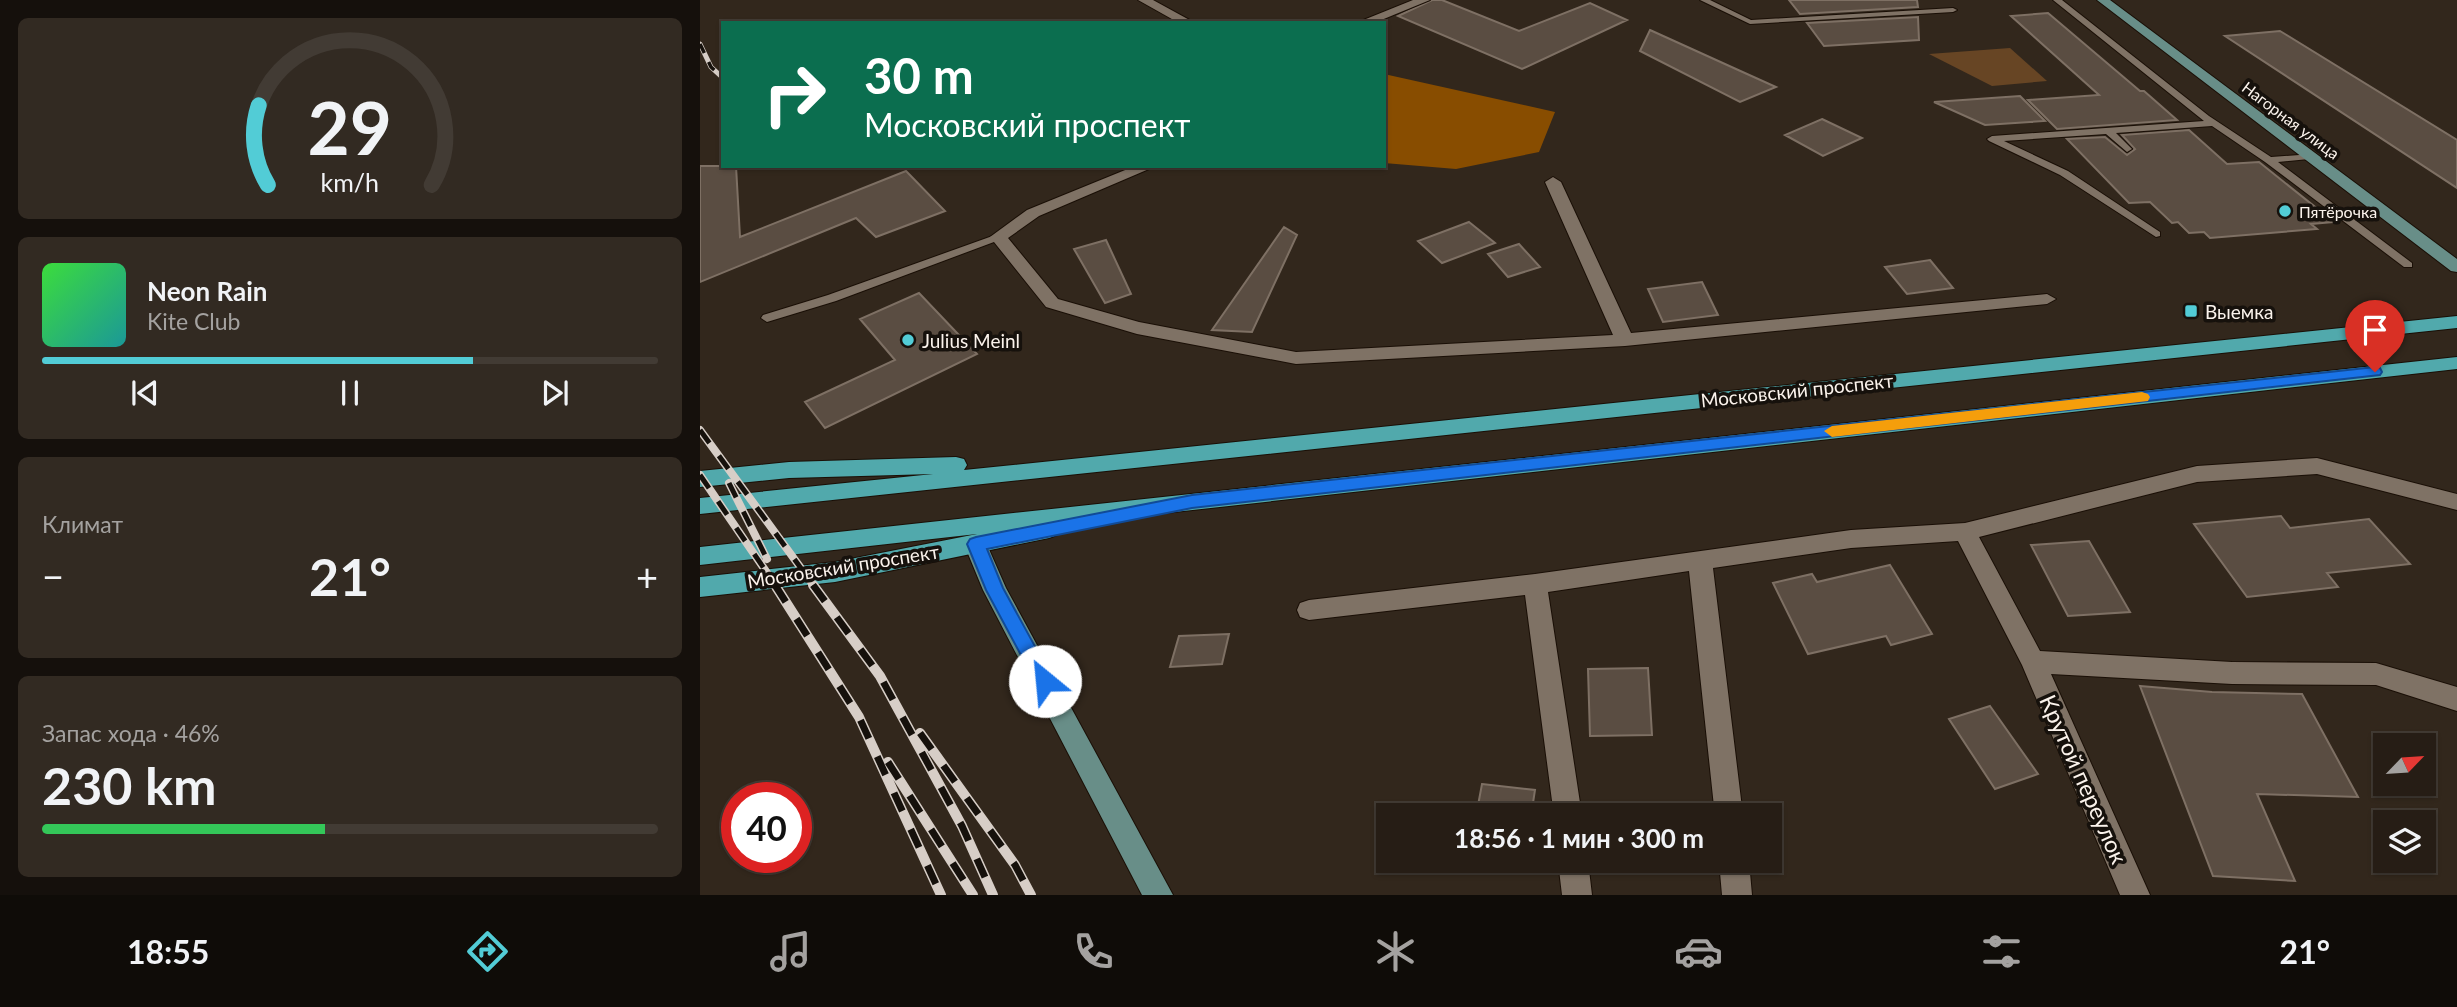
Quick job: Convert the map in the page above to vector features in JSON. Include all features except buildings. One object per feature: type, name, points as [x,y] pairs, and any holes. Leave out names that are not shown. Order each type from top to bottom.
[{"type":"main road","name":"Нагорная улица","points":[[2103,0],[2457,267]]},
{"type":"main road","name":"Московский проспект","points":[[700,506],[2457,322]]},
{"type":"main road","name":"Московский проспект","points":[[700,556],[2457,363]]},
{"type":"main road","name":"Московский проспект","points":[[700,479],[819,469],[1136,459]]},
{"type":"main road","name":"Московский проспект","points":[[700,587],[835,572],[1192,501]]},
{"type":"main road","points":[[976,544],[1001,602],[1158,895]]},
{"type":"street","points":[[1144,0],[1185,21]]},
{"type":"street","points":[[1367,21],[1424,0]]},
{"type":"street","points":[[1144,168],[1033,213],[998,237],[1052,303],[1137,328],[1296,358],[1625,340],[2047,299]]},
{"type":"street","points":[[1553,182],[1625,340]]},
{"type":"street","points":[[1309,610],[1535,584],[1851,539],[1965,532],[2197,474],[2317,466],[2457,502]]},
{"type":"street","name":"Крутой переулок","points":[[1965,532],[2033,662],[2135,895]]},
{"type":"street","points":[[1700,561],[1727,803]]},
{"type":"street","points":[[1535,584],[1566,803]]},
{"type":"street","points":[[2033,662],[2232,673],[2376,674],[2457,699]]},
{"type":"street","points":[[1574,873],[1577,895]]},
{"type":"street","points":[[1735,873],[1737,895]]},
{"type":"lane","points":[[1704,0],[1750,22],[1953,10]]},
{"type":"lane","points":[[2057,0],[2214,123],[2269,160],[2408,265]]},
{"type":"lane","points":[[2156,234],[2064,173],[1992,139],[2214,123]]},
{"type":"lane","points":[[2108,131],[2127,149]]},
{"type":"lane","points":[[2269,160],[2309,156]]},
{"type":"lane","points":[[767,318],[832,298],[998,237]]},
{"type":"shaded area","points":[[2010,48],[2047,81],[1992,86],[1929,54]]},
{"type":"shaded area","points":[[1386,74],[1555,112],[1539,152],[1456,169],[1386,163]]},
{"type":"railway","points":[[700,44],[711,67],[721,76]]},
{"type":"railway","points":[[700,430],[814,586]]},
{"type":"railway","points":[[700,475],[776,586]]},
{"type":"railway","points":[[729,483],[767,559]]},
{"type":"railway","points":[[775,585],[859,717],[941,895]]},
{"type":"railway","points":[[813,585],[880,676],[962,826],[993,895]]},
{"type":"railway","points":[[920,733],[1015,865],[1031,895]]},
{"type":"railway","points":[[888,762],[973,895]]},
{"type":"slow traffic","points":[[1832,431],[2142,397]]},
{"type":"place","name":"Пятёрочка","points":[[2285,211]]},
{"type":"place","name":"Выемка","points":[[2191,311]]},
{"type":"place","name":"Julius Meinl","points":[[908,340]]},
{"type":"route","points":[[1045,681],[995,590],[976,544],[1192,501],[2375,372]]}]
